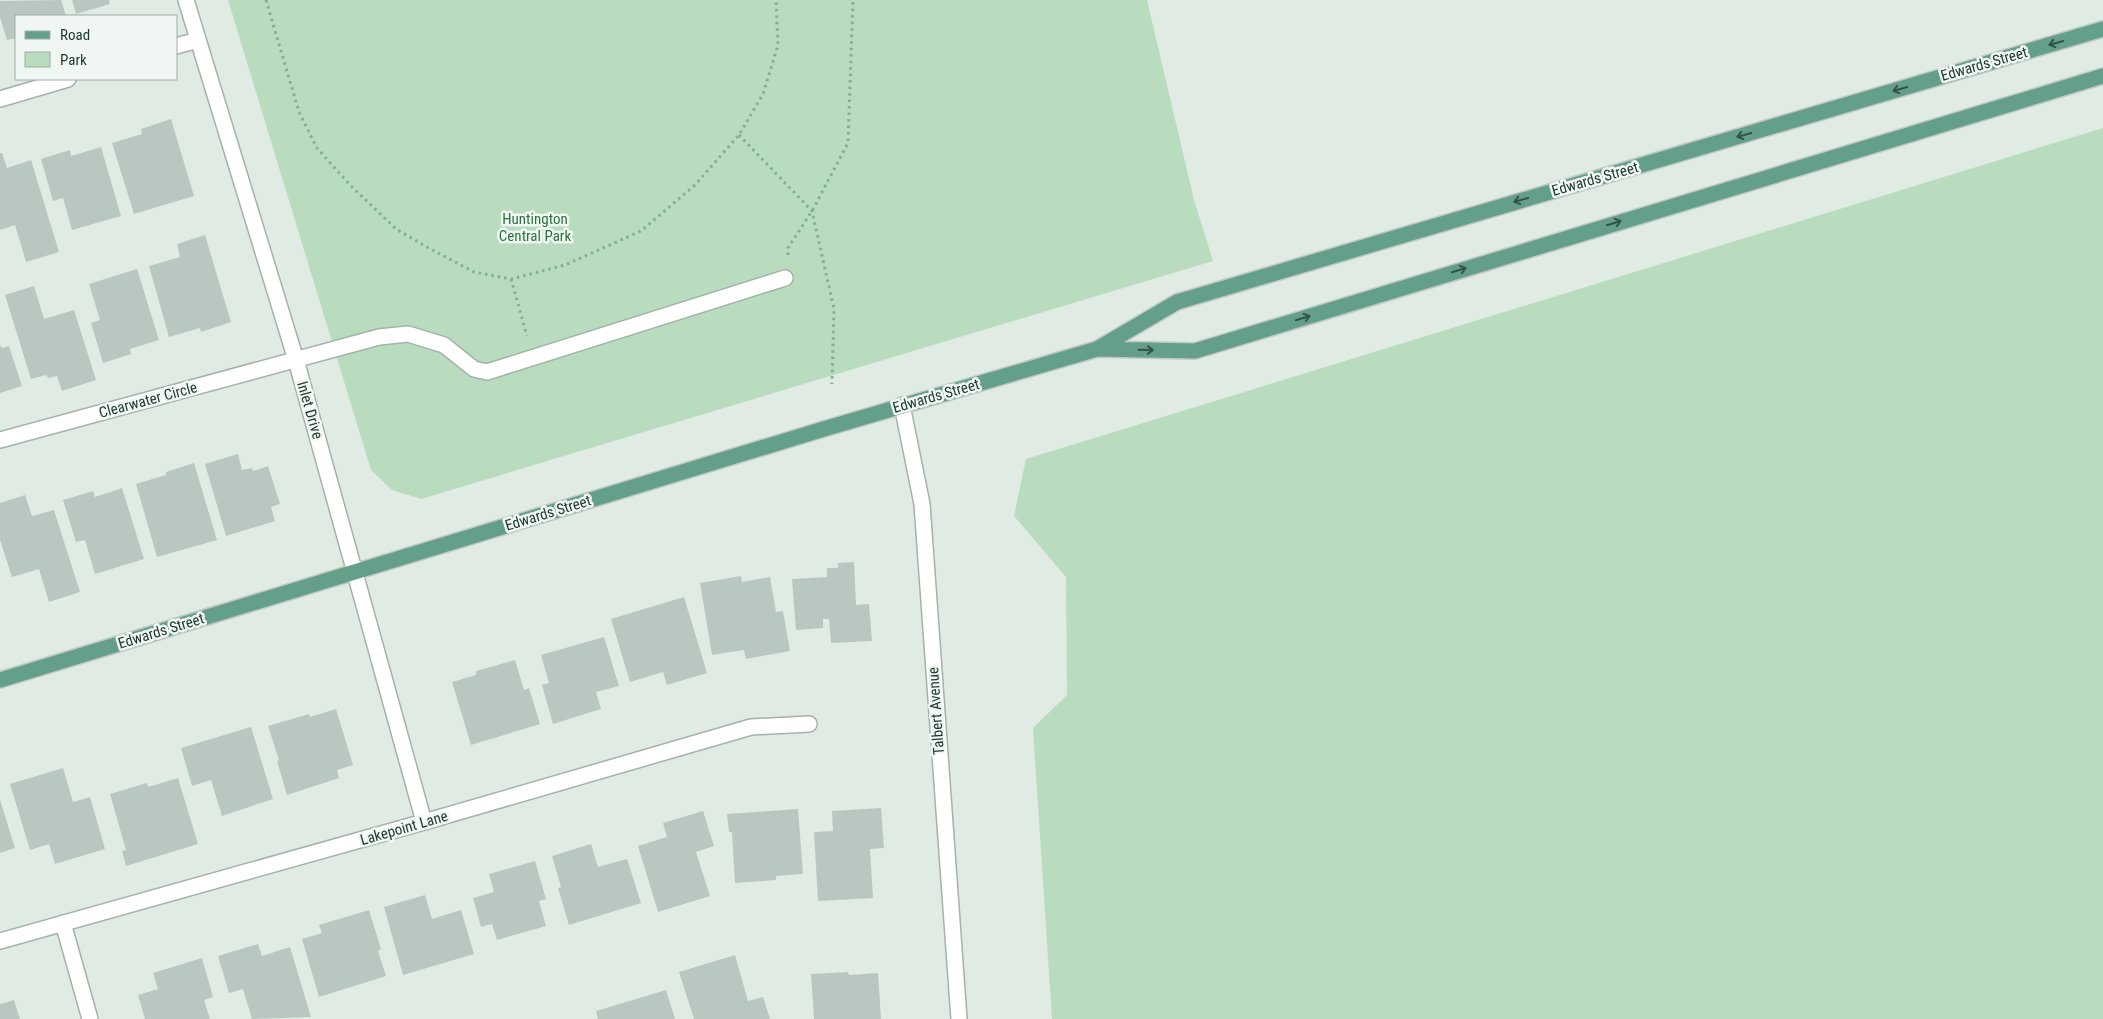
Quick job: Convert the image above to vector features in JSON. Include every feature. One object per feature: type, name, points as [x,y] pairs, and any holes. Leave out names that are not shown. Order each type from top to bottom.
[{"type":"main road","name":"Edwards Street","points":[[0,680],[902,405],[1097,350],[1177,302],[2103,29]]},
{"type":"main road","name":"Edwards Street","points":[[1097,350],[1195,351],[2103,76]]},
{"type":"street","name":"Inlet Drive","points":[[186,0],[296,360],[424,822]]},
{"type":"street","points":[[178,45],[198,40]]},
{"type":"street","points":[[0,99],[65,80]]},
{"type":"street","name":"Clearwater Circle","points":[[0,440],[379,337],[408,334],[444,345],[474,369],[487,372],[785,278]]},
{"type":"street","name":"Talbert Avenue","points":[[902,405],[922,504],[959,1019]]},
{"type":"street","name":"Lakepoint Lane","points":[[0,942],[751,728],[809,724]]},
{"type":"street","points":[[63,923],[90,1019]]},
{"type":"path","points":[[266,0],[299,112],[317,148],[350,185],[396,228],[426,247],[474,272],[512,279],[566,265],[642,231],[695,185],[739,135],[763,94],[778,46],[776,0]]},
{"type":"path","points":[[785,278],[788,248],[812,211],[848,143],[853,0]]},
{"type":"path","points":[[739,135],[812,211],[834,309],[832,384]]},
{"type":"path","points":[[512,279],[533,358]]},
{"type":"green space","name":"Huntington Central Park","points":[[228,0],[1147,0],[1194,200],[1213,261],[421,499],[392,490],[371,470]]},
{"type":"green space","points":[[2103,128],[2103,1019],[1052,1019],[1033,728],[1067,695],[1066,577],[1014,516],[1026,459]]},
{"type":"building","points":[[61,0],[66,15],[15,15],[15,38],[7,40],[0,17],[0,1]]},
{"type":"building","points":[[72,0],[109,0],[110,4],[76,14]]},
{"type":"building","points":[[171,119],[194,196],[134,214],[112,143],[142,134],[141,129]]},
{"type":"building","points":[[101,147],[121,216],[72,230],[63,198],[53,201],[41,159],[70,150],[71,156]]},
{"type":"building","points":[[0,153],[2,153],[7,168],[31,160],[59,252],[26,262],[15,225],[0,230]]},
{"type":"building","points":[[205,235],[231,322],[201,332],[200,328],[169,337],[149,266],[180,257],[177,244]]},
{"type":"building","points":[[137,269],[159,340],[130,349],[131,354],[103,363],[91,323],[100,320],[89,284]]},
{"type":"building","points":[[34,286],[44,319],[74,310],[96,380],[62,391],[57,376],[48,378],[46,375],[31,379],[5,295]]},
{"type":"building","points":[[0,345],[2,348],[9,346],[22,386],[0,393]]},
{"type":"building","points":[[238,454],[242,470],[252,468],[253,471],[268,466],[280,504],[271,507],[275,521],[226,536],[205,464]]},
{"type":"building","points":[[194,463],[217,540],[157,557],[136,484],[166,475],[166,472]]},
{"type":"building","points":[[122,488],[144,559],[95,574],[85,540],[76,542],[63,500],[93,491],[95,497]]},
{"type":"building","points":[[25,495],[32,516],[54,510],[80,592],[49,602],[39,569],[12,577],[0,540],[0,503]]},
{"type":"building","points":[[854,562],[856,605],[869,604],[872,641],[831,643],[829,619],[823,619],[823,628],[796,630],[792,579],[827,577],[827,568],[838,568],[838,563]]},
{"type":"building","points":[[741,576],[742,582],[770,577],[776,612],[783,611],[790,651],[746,659],[744,650],[712,655],[700,583]]},
{"type":"building","points":[[684,597],[707,673],[667,685],[663,672],[630,682],[611,619]]},
{"type":"building","points":[[604,637],[619,686],[596,692],[601,709],[553,724],[542,685],[549,683],[541,655]]},
{"type":"building","points":[[515,660],[524,690],[529,688],[540,724],[471,745],[452,682],[476,675],[476,671]]},
{"type":"building","points":[[336,709],[353,765],[337,770],[339,778],[287,795],[277,761],[279,760],[268,726],[309,714],[310,717]]},
{"type":"building","points":[[251,727],[273,799],[222,816],[211,780],[192,786],[181,748]]},
{"type":"building","points":[[63,768],[73,802],[90,797],[105,849],[55,864],[49,844],[30,850],[10,784]]},
{"type":"building","points":[[178,778],[198,844],[126,866],[122,851],[126,850],[110,794],[147,783],[148,787]]},
{"type":"building","points":[[0,800],[15,848],[0,853]]},
{"type":"building","points":[[881,808],[884,848],[870,849],[873,898],[818,901],[814,832],[833,831],[832,811]]},
{"type":"building","points":[[798,809],[803,874],[776,876],[776,880],[735,883],[732,832],[729,832],[727,814]]},
{"type":"building","points":[[703,811],[714,846],[696,852],[710,896],[658,912],[638,846],[667,837],[663,823]]},
{"type":"building","points":[[591,844],[598,867],[627,859],[641,903],[569,925],[558,888],[561,887],[552,856]]},
{"type":"building","points":[[535,861],[546,899],[539,901],[546,926],[497,940],[492,924],[481,927],[473,898],[494,892],[489,874]]},
{"type":"building","points":[[425,895],[432,919],[461,910],[474,954],[403,975],[384,907]]},
{"type":"building","points":[[369,910],[381,949],[378,951],[386,976],[319,997],[302,939],[322,933],[319,925]]},
{"type":"building","points":[[258,944],[262,956],[290,947],[311,1017],[252,1019],[243,989],[229,993],[218,956]]},
{"type":"building","points":[[735,955],[748,1001],[763,997],[770,1019],[694,1019],[679,972]]},
{"type":"building","points":[[202,958],[213,997],[204,1000],[210,1019],[145,1019],[138,995],[158,989],[153,973]]},
{"type":"building","points":[[848,972],[849,975],[878,973],[881,1019],[814,1019],[811,974]]},
{"type":"building","points":[[666,990],[675,1019],[598,1019],[596,1011]]},
{"type":"building","points":[[14,1000],[20,1019],[0,1019],[0,1004]]}]
